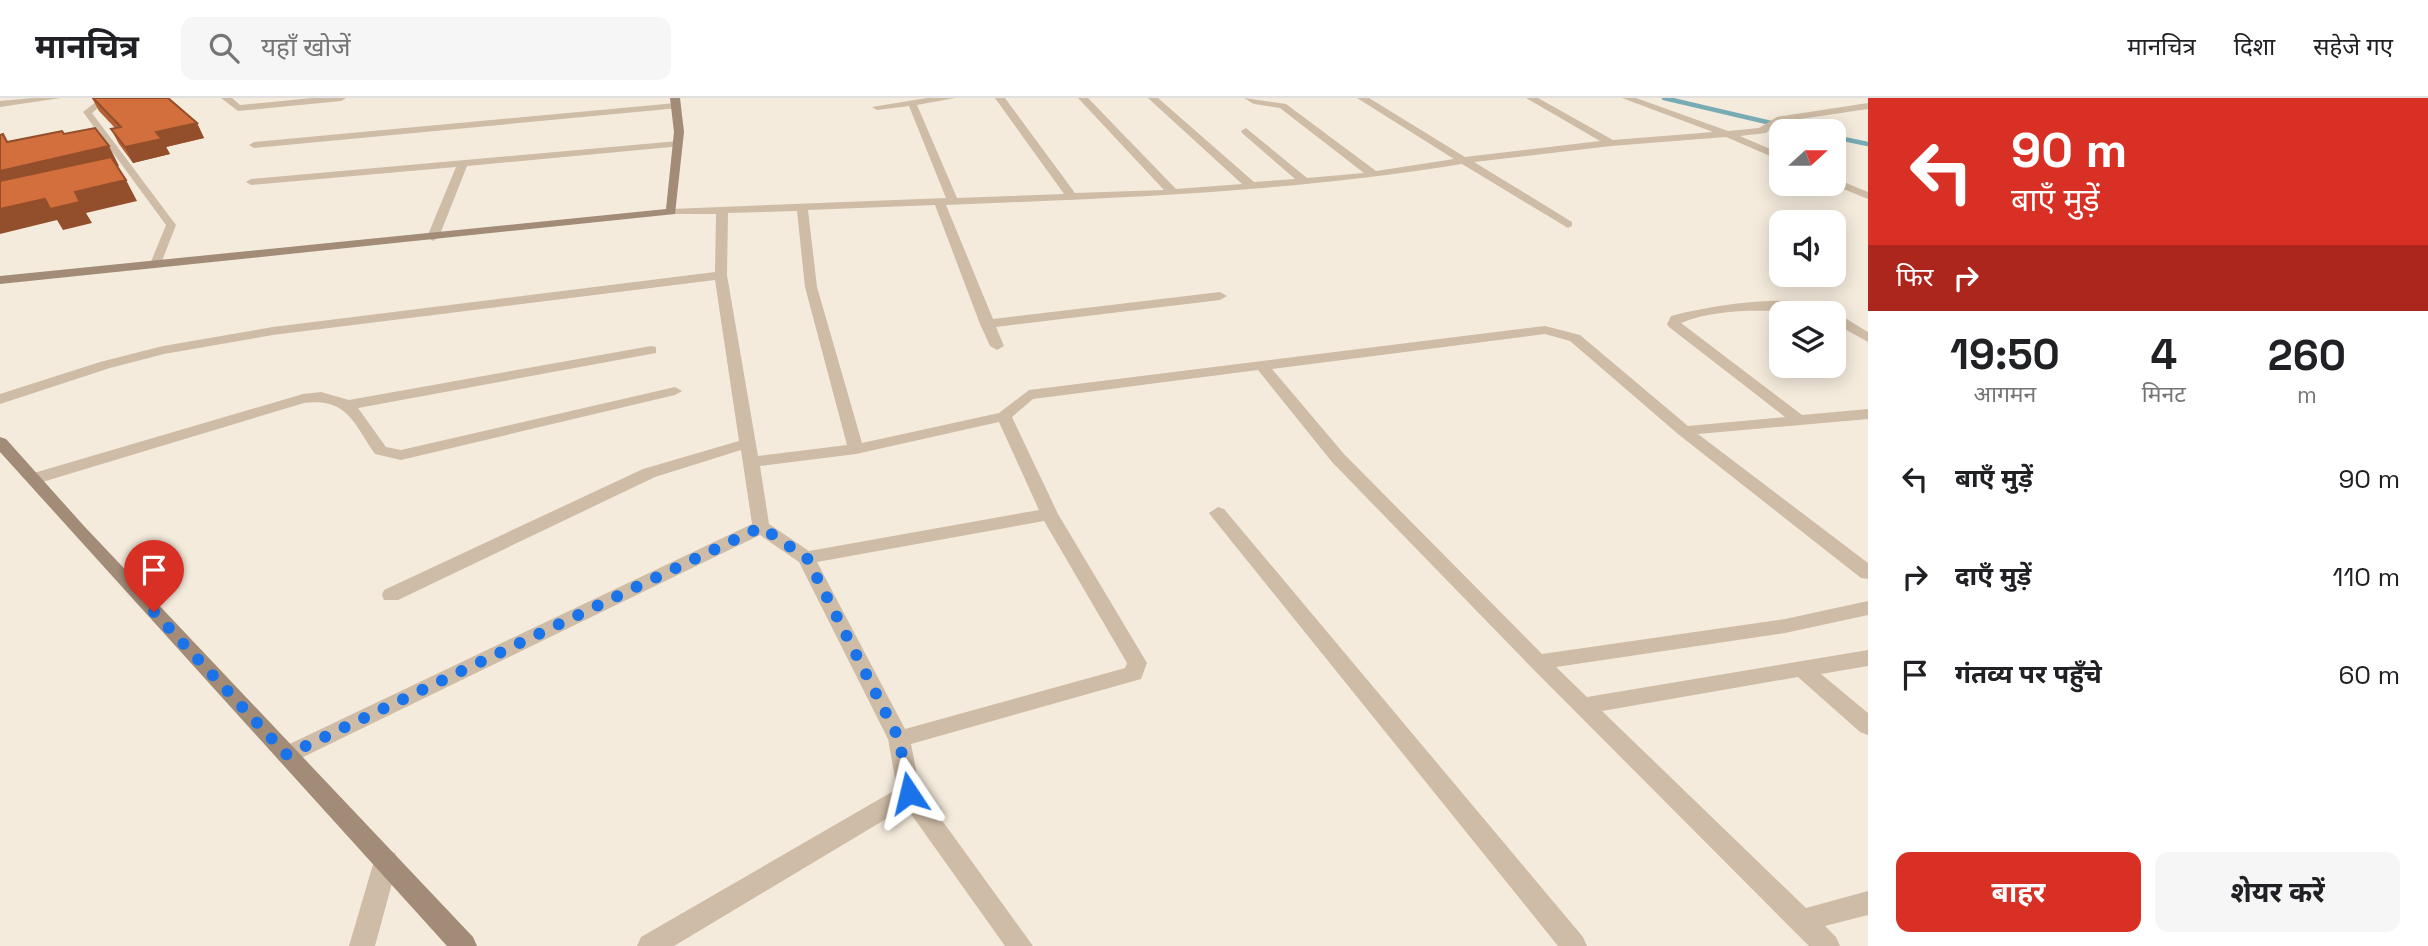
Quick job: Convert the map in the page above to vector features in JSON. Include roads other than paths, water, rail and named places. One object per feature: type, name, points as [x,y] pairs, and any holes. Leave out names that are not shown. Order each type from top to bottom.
[{"type":"street","points":[[226,98],[238,108],[341,98]]},
{"type":"street","points":[[877,107],[950,98]]},
{"type":"street","points":[[1000,98],[1072,197]]},
{"type":"street","points":[[1083,98],[1172,193]]},
{"type":"street","points":[[1153,98],[1251,186]]},
{"type":"street","points":[[1249,98],[1256,103],[1269,102],[1283,106],[1374,175]]},
{"type":"street","points":[[1362,98],[1568,224]]},
{"type":"street","points":[[1531,98],[1611,143]]},
{"type":"street","points":[[1627,98],[1728,134],[1769,152]]},
{"type":"street","points":[[254,145],[675,102],[678,144],[671,212]]},
{"type":"street","points":[[912,103],[953,201]]},
{"type":"street","points":[[0,280],[671,212],[1172,193],[1374,175],[1465,160],[1611,143],[1762,131],[1777,120],[1868,106]]},
{"type":"street","points":[[1246,131],[1304,181]]},
{"type":"street","points":[[251,182],[678,144]]},
{"type":"street","points":[[433,237],[463,163]]},
{"type":"street","points":[[1846,186],[1868,196]]},
{"type":"street","points":[[939,202],[997,346]]},
{"type":"street","points":[[802,207],[811,287],[856,449]]},
{"type":"street","points":[[722,210],[721,275],[753,462],[761,527],[807,558],[899,739],[909,793],[1020,946]]},
{"type":"street","points":[[0,399],[105,365],[163,350],[273,331],[721,275]]},
{"type":"street","points":[[987,324],[1220,296]]},
{"type":"street","points":[[1769,307],[1714,311],[1676,319],[1674,324],[1798,420]]},
{"type":"street","points":[[1846,324],[1868,338]]},
{"type":"street","points":[[753,462],[856,449],[1004,416],[1029,395],[1545,330],[1575,338],[1684,430],[1868,573]]},
{"type":"street","points":[[33,479],[303,399],[321,397],[348,405],[651,350]]},
{"type":"street","points":[[1262,366],[1338,458],[1582,706],[1827,946]]},
{"type":"street","points":[[348,405],[381,451],[401,455],[675,391]]},
{"type":"street","points":[[1684,430],[1868,414]]},
{"type":"street","points":[[899,739],[1135,673],[1137,663],[1049,514],[1004,416]]},
{"type":"street","points":[[0,442],[464,946]]},
{"type":"street","points":[[391,595],[649,473],[749,443]]},
{"type":"street","points":[[1218,513],[1574,946]]},
{"type":"street","points":[[807,558],[1049,514]]},
{"type":"street","points":[[287,755],[761,527]]},
{"type":"street","points":[[1538,662],[1785,626],[1868,608]]},
{"type":"street","points":[[1582,706],[1868,658]]},
{"type":"street","points":[[1801,668],[1868,726]]},
{"type":"street","points":[[650,946],[909,793]]},
{"type":"street","points":[[362,946],[386,861]]},
{"type":"street","points":[[1801,921],[1868,903]]},
{"type":"lane","points":[[0,104],[57,98]]},
{"type":"lane","points":[[106,98],[88,112],[95,130],[131,169],[171,225],[156,264]]},
{"type":"lane","points":[[113,173],[131,169]]},
{"type":"waterway","points":[[1664,98],[1769,123]]},
{"type":"waterway","points":[[1846,139],[1868,144]]}]
